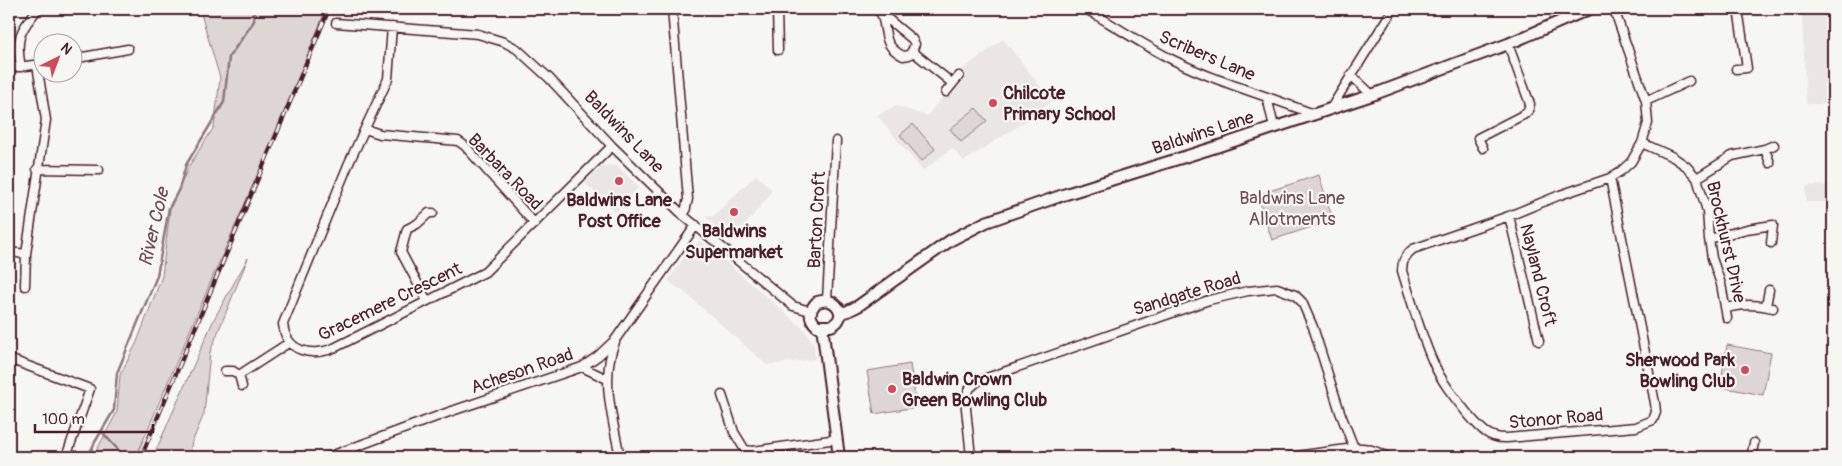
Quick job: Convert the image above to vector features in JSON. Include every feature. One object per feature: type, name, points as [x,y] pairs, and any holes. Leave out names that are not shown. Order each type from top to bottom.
[{"type":"street","points":[[21,67],[17,49],[18,39],[24,26],[38,9]]},
{"type":"street","points":[[672,9],[688,199],[684,216]]},
{"type":"street","points":[[777,9],[778,50]]},
{"type":"street","points":[[876,9],[882,16],[912,39],[914,44],[912,51],[903,56],[888,44],[885,38],[885,26],[882,16]]},
{"type":"street","name":"Scribers Lane","points":[[1086,9],[1144,44],[1205,75],[1314,114]]},
{"type":"street","points":[[1331,108],[1393,9]]},
{"type":"street","name":"Baldwins Lane","points":[[841,312],[858,306],[951,240],[986,222],[1066,194],[1372,95],[1508,44],[1589,9]]},
{"type":"street","name":"Stonor Road","points":[[1610,178],[1656,412],[1652,420],[1636,427],[1498,439],[1490,436],[1480,428],[1449,390],[1433,364],[1402,271],[1404,259],[1414,249],[1509,216],[1560,194],[1610,178],[1631,162],[1642,143],[1648,123],[1646,101],[1614,9]]},
{"type":"street","points":[[1736,69],[1747,68],[1738,9]]},
{"type":"street","name":"Baldwins Lane","points":[[336,23],[478,34],[504,42],[532,61],[550,78],[612,146],[684,216],[793,306],[810,311]]},
{"type":"street","points":[[239,375],[290,342],[283,324],[287,312],[388,79],[392,27]]},
{"type":"street","points":[[1483,148],[1478,138],[1525,114],[1530,104],[1508,44]]},
{"type":"street","points":[[82,57],[128,48]]},
{"type":"street","points":[[912,51],[952,83]]},
{"type":"street","points":[[9,68],[32,65]]},
{"type":"street","points":[[1351,75],[1372,95]]},
{"type":"street","points":[[946,92],[959,76]]},
{"type":"street","points":[[1646,101],[1689,81]]},
{"type":"street","points":[[25,286],[26,254],[46,120],[42,82]]},
{"type":"street","name":"Scribers Lane","points":[[1267,97],[1274,127]]},
{"type":"street","name":"Barbara Road","points":[[365,129],[380,134],[458,141],[465,146],[535,224]]},
{"type":"street","name":"Barton Croft","points":[[827,300],[836,141]]},
{"type":"street","name":"Brockhurst Drive","points":[[1642,143],[1673,157],[1698,178],[1707,211],[1708,239],[1712,258],[1721,284],[1728,318]]},
{"type":"street","points":[[1698,178],[1732,156],[1765,149],[1774,145]]},
{"type":"street","name":"Gracemere Crescent","points":[[290,342],[305,352],[323,353],[484,272],[535,224],[612,146]]},
{"type":"street","points":[[1765,149],[1770,163]]},
{"type":"street","points":[[38,169],[99,170]]},
{"type":"street","points":[[427,301],[401,252],[407,229],[428,213],[433,213]]},
{"type":"street","name":"Nayland Croft","points":[[1509,216],[1539,341]]},
{"type":"street","points":[[1708,239],[1777,224],[1771,243]]},
{"type":"street","name":"Acheson Road","points":[[328,457],[449,412],[582,367],[598,356],[615,340],[696,225]]},
{"type":"street","points":[[9,252],[26,254]]},
{"type":"street","name":"Sandgate Road","points":[[971,457],[965,399],[970,388],[978,381],[1209,300],[1248,291],[1277,288],[1289,291],[1302,302],[1313,327],[1340,412],[1354,448]]},
{"type":"street","points":[[1726,308],[1738,305],[1769,307],[1769,290]]},
{"type":"street","points":[[827,300],[837,305],[841,312],[839,319],[834,325],[817,326],[813,322],[810,311],[817,302],[827,300]]},
{"type":"street","points":[[822,326],[839,457]]},
{"type":"street","points":[[615,340],[610,353],[607,379],[620,457]]},
{"type":"street","points":[[9,359],[90,390],[66,457]]},
{"type":"street","points":[[582,367],[607,379]]},
{"type":"street","points":[[225,371],[233,371],[239,375],[242,386]]},
{"type":"street","points":[[722,394],[734,432],[745,450],[753,451],[837,439]]},
{"type":"street","points":[[1751,457],[1754,443]]},
{"type":"street","points":[[1289,457],[1354,448],[1370,450],[1387,457]]},
{"type":"shaded area","points":[[1802,9],[1833,9],[1833,104],[1806,104]]},
{"type":"shaded area","name":"Chilcote Primary School","points":[[1003,39],[1052,101],[1037,114],[964,161],[952,148],[923,171],[877,115],[896,106],[927,116],[946,92],[951,96],[966,77],[962,70]]},
{"type":"shaded area","points":[[603,165],[617,166],[639,187],[615,212],[585,183]]},
{"type":"shaded area","name":"Baldwins Supermarket","points":[[756,175],[771,189],[769,196],[731,242],[704,215],[712,217]]},
{"type":"shaded area","points":[[1833,185],[1833,202],[1806,202],[1806,186]]},
{"type":"shaded area","points":[[701,241],[804,329],[814,345],[815,359],[767,365],[682,290],[668,281],[693,245]]},
{"type":"green space","points":[[202,9],[326,9],[269,149],[136,457],[93,457],[117,412],[120,375],[137,342],[162,276],[170,209],[189,166],[214,127],[220,78],[201,14]]},
{"type":"green space","points":[[976,108],[987,121],[961,142],[950,129]]},
{"type":"green space","points":[[913,124],[935,149],[922,161],[900,135]]},
{"type":"green space","name":"Baldwins Lane Allotments","points":[[1319,175],[1333,220],[1272,240],[1257,195]]},
{"type":"green space","points":[[248,258],[210,352],[204,414],[191,445],[192,457],[153,457],[214,319]]},
{"type":"green space","name":"Sherwood Park Bowling Club","points":[[1727,345],[1771,353],[1763,395],[1720,387]]},
{"type":"green space","name":"Baldwin Crown Green Bowling Club","points":[[910,364],[917,407],[874,414],[867,371]]},
{"type":"waterway","name":"River Cole","points":[[88,457],[114,410],[117,373],[157,276],[169,208],[179,189],[186,165],[224,102],[229,57],[254,21],[254,9]]},
{"type":"waterway","points":[[101,431],[122,454]]},
{"type":"railway","points":[[141,457],[329,9]]},
{"type":"place","name":"Chilcote Primary School","points":[[993,103]]},
{"type":"place","name":"Baldwins Lane Post Office","points":[[619,181]]},
{"type":"place","name":"Baldwins Supermarket","points":[[734,212]]},
{"type":"place","name":"Sherwood Park Bowling Club","points":[[1745,370]]},
{"type":"place","name":"Baldwin Crown Green Bowling Club","points":[[892,389]]}]
